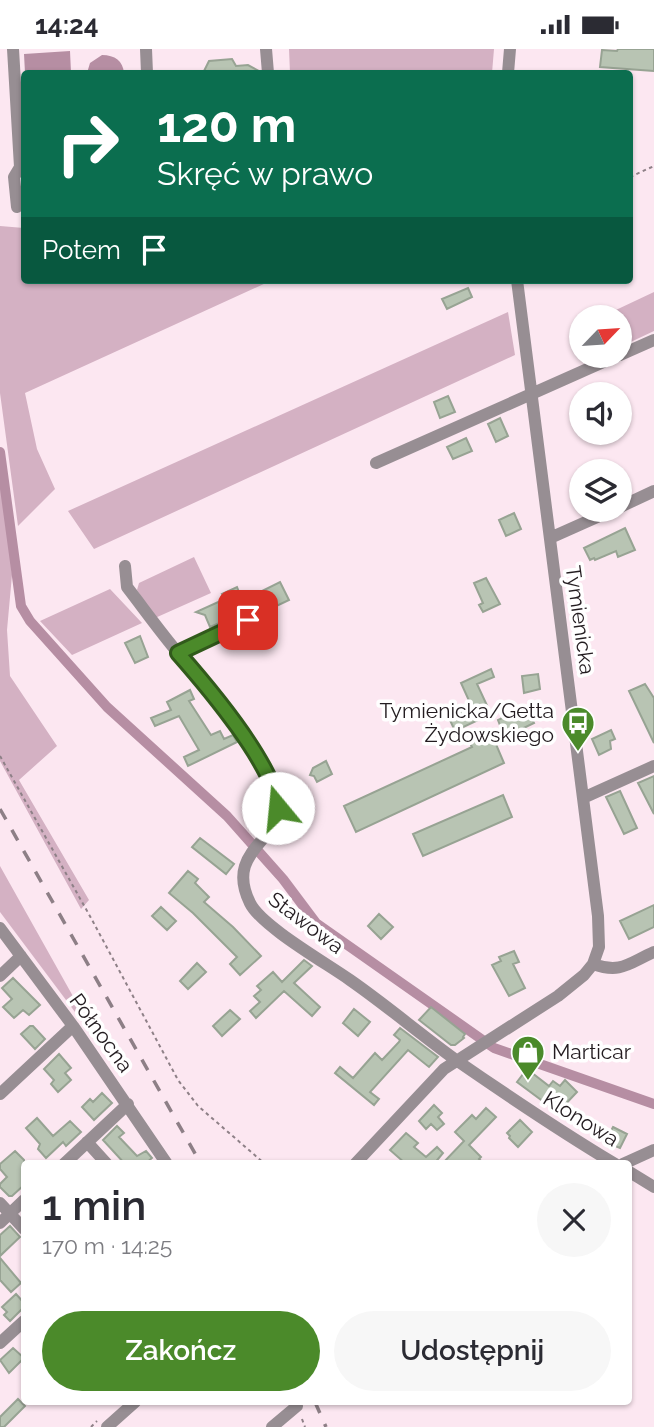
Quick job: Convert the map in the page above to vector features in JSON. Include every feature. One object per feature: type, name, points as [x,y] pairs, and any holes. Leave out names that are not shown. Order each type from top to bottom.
[{"type":"street","points":[[13,49],[21,154]]},
{"type":"street","points":[[146,49],[147,70]]},
{"type":"street","points":[[266,49],[268,70]]},
{"type":"street","points":[[508,70],[510,49]]},
{"type":"street","points":[[17,207],[14,177],[21,168]]},
{"type":"street","name":"Tymienicka","points":[[518,284],[599,934],[599,947],[593,964]]},
{"type":"street","points":[[632,349],[654,340]]},
{"type":"street","points":[[376,463],[589,368]]},
{"type":"street","points":[[632,501],[654,491]]},
{"type":"street","points":[[550,538],[586,522]]},
{"type":"street","name":"Stawowa","points":[[125,566],[127,587],[234,723],[267,773],[278,798],[276,820],[251,851],[243,871],[244,884],[252,906],[261,918],[376,998],[456,1060]]},
{"type":"street","points":[[178,653],[248,620]]},
{"type":"street","points":[[583,797],[654,767]]},
{"type":"street","name":"Północna","points":[[0,928],[73,1025],[164,1160]]},
{"type":"street","points":[[359,1160],[433,1079],[456,1060],[558,996],[593,964],[609,970],[620,968],[654,952]]},
{"type":"street","points":[[0,976],[21,956]]},
{"type":"street","points":[[0,1094],[73,1025]]},
{"type":"street","name":"Klonowa","points":[[456,1060],[560,1131],[608,1160]]},
{"type":"street","points":[[68,1160],[128,1104]]},
{"type":"street","points":[[87,1142],[103,1160]]},
{"type":"street","name":"Klonowa","points":[[632,1160],[654,1150]]},
{"type":"street","name":"Klonowa","points":[[632,1173],[654,1187]]},
{"type":"street","points":[[0,1203],[21,1226]]},
{"type":"street","points":[[0,1223],[21,1203]]},
{"type":"street","points":[[0,1343],[21,1324]]},
{"type":"street","points":[[107,1427],[132,1405]]},
{"type":"street","points":[[272,1427],[297,1406]]},
{"type":"path","points":[[633,176],[654,166]]},
{"type":"path","points":[[0,756],[86,908],[178,1080],[198,1106],[260,1160]]},
{"type":"shaded area","points":[[289,49],[494,49],[492,70],[290,70]]},
{"type":"shaded area","points":[[70,51],[71,70],[25,70],[24,54]]},
{"type":"shaded area","points":[[102,55],[111,56],[118,59],[123,70],[88,70],[90,63]]},
{"type":"shaded area","points":[[0,226],[21,228],[21,284],[264,284],[25,393],[37,449],[55,489],[18,526],[0,393]]},
{"type":"shaded area","points":[[654,292],[654,331],[632,341],[632,305],[626,305]]},
{"type":"shaded area","points":[[508,312],[515,355],[94,549],[68,511]]},
{"type":"shaded area","points":[[0,474],[12,575],[7,630],[10,676],[57,746],[19,780],[89,900],[81,909],[0,761]]},
{"type":"shaded area","points":[[194,557],[211,593],[155,618],[137,590],[139,583]]},
{"type":"shaded area","points":[[110,589],[142,623],[72,655],[40,621]]},
{"type":"shaded area","points":[[0,866],[102,1048],[0,912]]},
{"type":"building","points":[[654,49],[654,71],[600,67],[602,50]]},
{"type":"building","points":[[232,59],[236,66],[248,65],[257,70],[204,70],[209,61]]},
{"type":"building","points":[[468,288],[472,297],[447,309],[442,299]]},
{"type":"building","points":[[448,396],[455,412],[440,418],[434,402]]},
{"type":"building","points":[[500,418],[508,436],[496,442],[488,424]]},
{"type":"building","points":[[466,438],[472,451],[453,459],[447,447]]},
{"type":"building","points":[[514,513],[521,529],[506,536],[499,520]]},
{"type":"building","points":[[625,528],[635,550],[618,557],[616,551],[590,560],[584,548]]},
{"type":"building","points":[[486,578],[500,604],[483,612],[479,605],[483,603],[474,583]]},
{"type":"building","points":[[280,582],[289,600],[264,612],[256,594]]},
{"type":"building","points":[[237,587],[243,602],[225,610],[229,619],[210,627],[205,615],[196,612],[225,599],[222,594]]},
{"type":"building","points":[[140,636],[148,657],[135,663],[125,643]]},
{"type":"building","points":[[491,669],[494,677],[477,684],[491,714],[455,731],[448,716],[471,705],[461,683]]},
{"type":"building","points":[[538,674],[540,689],[524,693],[522,676]]},
{"type":"building","points":[[645,684],[654,698],[654,743],[629,691]]},
{"type":"building","points":[[190,690],[194,699],[189,701],[211,735],[220,731],[224,739],[233,735],[237,742],[188,766],[184,757],[199,750],[179,716],[155,726],[151,718],[171,710],[167,702]]},
{"type":"building","points":[[526,707],[534,723],[495,742],[504,763],[356,832],[344,806],[472,747],[470,743],[501,728],[498,720]]},
{"type":"building","points":[[611,730],[615,739],[610,741],[611,749],[599,755],[592,739]]},
{"type":"building","points":[[326,761],[332,774],[317,782],[314,776],[310,775],[313,768]]},
{"type":"building","points":[[654,776],[654,814],[638,783]]},
{"type":"building","points":[[620,791],[637,828],[624,834],[606,797]]},
{"type":"building","points":[[503,795],[512,817],[423,856],[413,834]]},
{"type":"building","points":[[200,838],[234,864],[226,874],[192,847]]},
{"type":"building","points":[[188,871],[198,879],[195,883],[209,897],[204,902],[261,956],[240,975],[230,964],[237,957],[169,893]]},
{"type":"building","points":[[654,905],[654,927],[629,939],[620,921]]},
{"type":"building","points":[[161,907],[176,921],[167,930],[152,916]]},
{"type":"building","points":[[379,914],[393,927],[381,939],[368,926]]},
{"type":"building","points":[[514,951],[519,962],[513,964],[525,988],[509,996],[492,965],[501,961],[499,957]]},
{"type":"building","points":[[304,960],[312,966],[294,983],[320,1007],[312,1016],[284,991],[256,1018],[250,1011],[260,1002],[254,996],[261,990],[257,986],[273,972],[282,982]]},
{"type":"building","points":[[197,963],[206,972],[188,989],[180,981]]},
{"type":"building","points":[[13,978],[40,1005],[29,1015],[23,1010],[14,1018],[3,1007],[12,999],[2,988]]},
{"type":"building","points":[[431,1007],[465,1034],[464,1038],[451,1045],[419,1020]]},
{"type":"building","points":[[354,1009],[370,1022],[358,1036],[343,1023]]},
{"type":"building","points":[[230,1010],[240,1019],[222,1036],[213,1026]]},
{"type":"building","points":[[30,1026],[45,1039],[35,1049],[21,1034]]},
{"type":"building","points":[[400,1028],[438,1057],[429,1067],[408,1050],[370,1092],[379,1099],[374,1105],[335,1073],[340,1067],[353,1078],[375,1053],[382,1060],[399,1042],[394,1035]]},
{"type":"building","points":[[59,1054],[71,1068],[65,1073],[71,1080],[58,1092],[51,1084],[54,1080],[44,1069]]},
{"type":"building","points":[[527,1069],[549,1086],[553,1081],[560,1086],[565,1080],[577,1092],[559,1111],[550,1102],[548,1105],[517,1082]]},
{"type":"building","points":[[102,1093],[112,1103],[94,1120],[82,1107],[90,1099],[93,1102]]},
{"type":"building","points":[[434,1105],[442,1113],[438,1117],[444,1124],[437,1130],[431,1124],[426,1129],[419,1121]]},
{"type":"building","points":[[486,1108],[496,1117],[469,1145],[481,1157],[480,1160],[446,1160],[464,1141],[455,1132],[472,1115],[476,1119]]},
{"type":"building","points":[[37,1118],[53,1136],[70,1121],[81,1132],[66,1146],[63,1142],[46,1158],[38,1149],[40,1144],[26,1128]]},
{"type":"building","points":[[520,1120],[532,1132],[518,1147],[507,1133]]},
{"type":"building","points":[[117,1126],[124,1133],[119,1137],[137,1156],[146,1151],[152,1158],[121,1160],[103,1140]]},
{"type":"building","points":[[613,1127],[627,1134],[620,1148],[605,1142]]},
{"type":"building","points":[[406,1133],[418,1143],[414,1147],[426,1157],[437,1147],[443,1153],[437,1160],[401,1160],[390,1150]]},
{"type":"building","points":[[15,1151],[24,1160],[21,1160],[21,1188],[12,1196],[0,1187],[7,1177],[0,1169],[0,1164]]},
{"type":"building","points":[[10,1226],[20,1237],[0,1256],[0,1235]]},
{"type":"building","points":[[0,1258],[21,1283],[11,1292],[0,1280]]},
{"type":"building","points":[[16,1294],[21,1300],[21,1310],[10,1321],[4,1315],[7,1312],[2,1307]]},
{"type":"building","points":[[13,1348],[21,1355],[21,1361],[9,1373],[0,1360]]},
{"type":"building","points":[[18,1399],[21,1405],[25,1406],[4,1427],[0,1427],[0,1417]]},
{"type":"waterway","points":[[0,452],[21,606],[30,621],[107,707],[227,816],[283,879],[316,923],[494,1048],[654,1104]]},
{"type":"railway","points":[[0,809],[199,1160]]},
{"type":"railway","points":[[316,1405],[326,1427]]},
{"type":"place","name":"Tymienicka/Getta Żydowskiego","points":[[578,753]]},
{"type":"place","name":"Marticar","points":[[528,1082]]},
{"type":"route","points":[[248,620],[178,653],[234,723],[267,773],[278,798],[278,808]]}]
